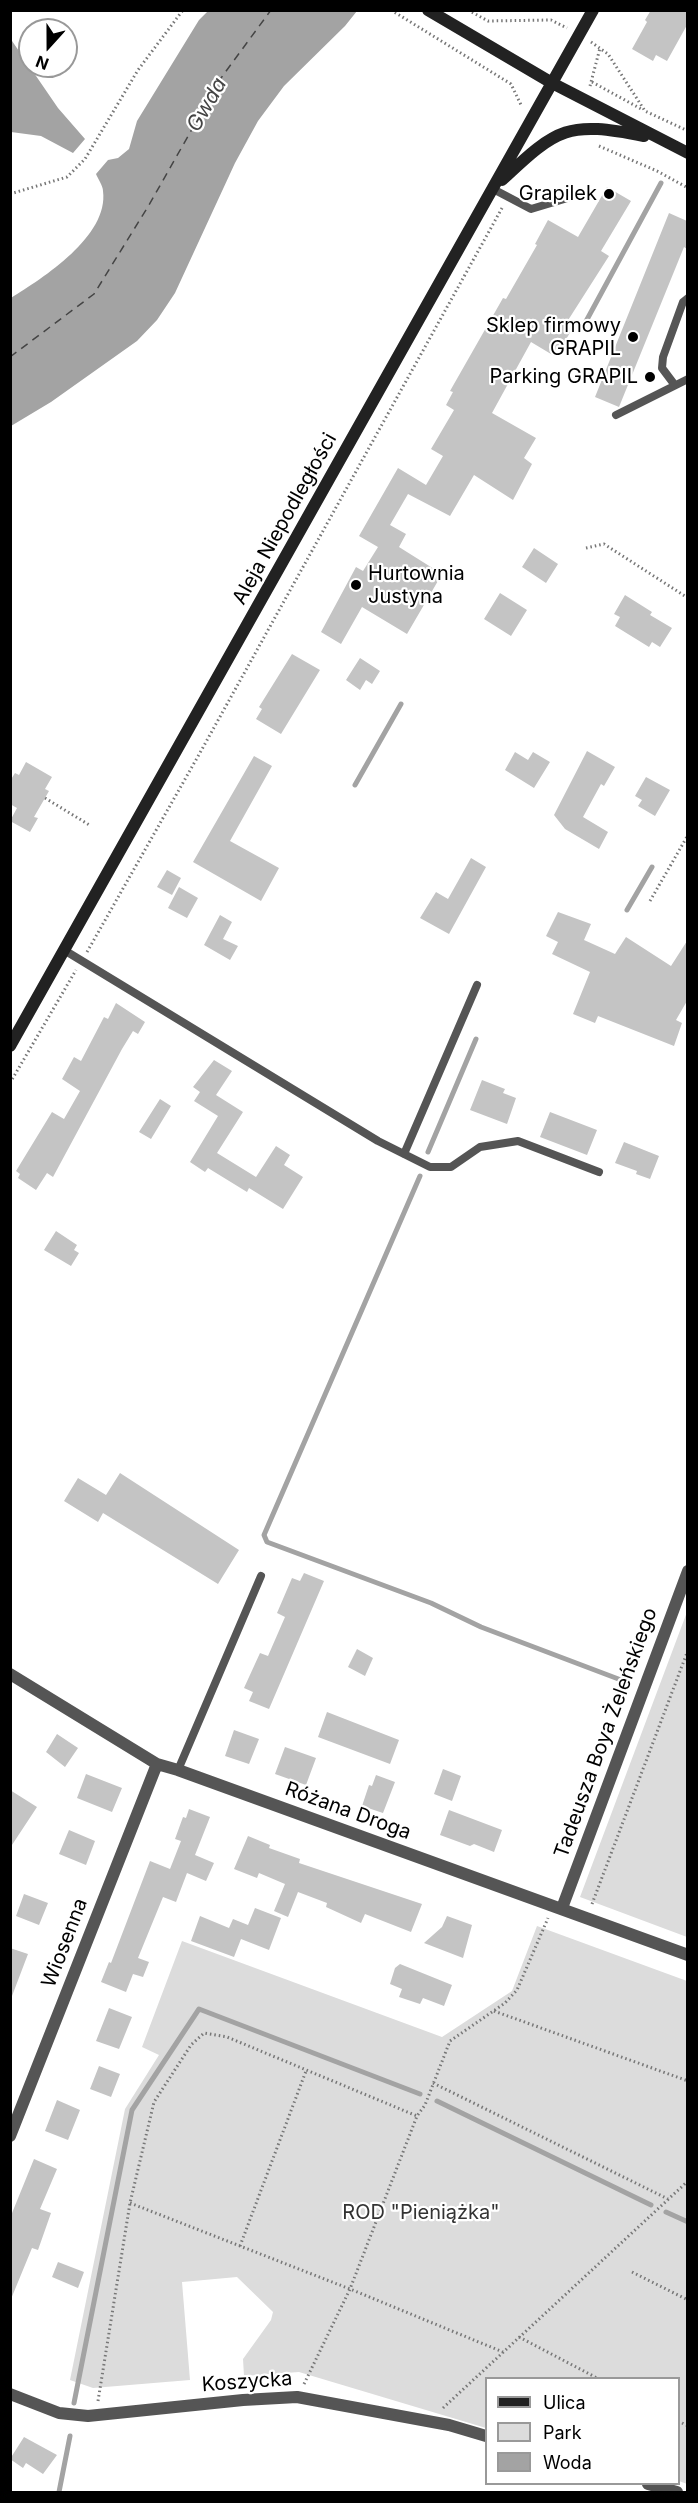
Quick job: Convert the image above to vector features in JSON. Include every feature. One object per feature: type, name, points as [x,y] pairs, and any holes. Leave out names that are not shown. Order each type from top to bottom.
[{"type":"street","points":[[428,10],[552,83],[687,153]]},
{"type":"street","name":"Aleja Niepodległości","points":[[10,1046],[593,10]]},
{"type":"street","points":[[493,189],[534,150],[570,130],[607,129],[656,138]]},
{"type":"street","name":"Tadeusza Boya Żeleńskiego","points":[[561,1908],[687,1571]]},
{"type":"street","name":"Różana Droga","points":[[10,1674],[157,1764],[687,1955]]},
{"type":"street","name":"Wiosenna","points":[[10,2136],[157,1764]]},
{"type":"street","name":"Koszycka","points":[[10,2394],[59,2413],[96,2415],[243,2400],[297,2397],[449,2425],[485,2436]]},
{"type":"street","points":[[651,2485],[677,2493]]},
{"type":"lane","points":[[493,189],[531,209],[571,197]]},
{"type":"lane","points":[[674,384],[662,368],[663,357],[683,302],[687,298]]},
{"type":"lane","points":[[616,415],[687,379]]},
{"type":"lane","points":[[64,950],[378,1141],[430,1167],[451,1167],[480,1147],[518,1141],[599,1172]]},
{"type":"lane","points":[[404,1154],[477,985]]},
{"type":"lane","points":[[178,1770],[261,1576]]},
{"type":"path","points":[[10,194],[68,177],[85,159],[138,70],[183,10]]},
{"type":"path","points":[[391,10],[512,84],[520,106]]},
{"type":"path","points":[[468,10],[488,21],[551,20],[579,35],[608,54],[645,111]]},
{"type":"path","points":[[600,48],[591,78],[592,82],[687,131]]},
{"type":"path","points":[[591,142],[657,171],[687,188]]},
{"type":"path","points":[[10,1083],[201,751],[508,197]]},
{"type":"path","points":[[586,548],[604,544],[687,598]]},
{"type":"path","points":[[45,798],[91,826]]},
{"type":"path","points":[[650,901],[687,835]]},
{"type":"path","points":[[593,1902],[687,1650]]},
{"type":"path","points":[[309,2375],[350,2289],[417,2116],[425,2105],[450,2041],[506,2003],[517,1990],[543,1929]]},
{"type":"path","points":[[494,2011],[687,2081]]},
{"type":"path","points":[[96,2415],[130,2203],[154,2103],[191,2045],[204,2033],[227,2037],[417,2116]]},
{"type":"path","points":[[240,2246],[306,2071]]},
{"type":"path","points":[[433,2082],[668,2199]]},
{"type":"path","points":[[436,2414],[687,2181]]},
{"type":"path","points":[[130,2203],[503,2352]]},
{"type":"path","points":[[632,2272],[687,2300]]},
{"type":"path","points":[[519,2337],[593,2377]]},
{"type":"green space","points":[[687,1612],[687,1937],[580,1897]]},
{"type":"green space","name":"ROD \"Pieniążka\"","points":[[537,1926],[687,1981],[687,2484],[680,2481],[680,2377],[485,2377],[485,2428],[299,2372],[244,2376],[243,2359],[271,2320],[273,2312],[237,2277],[182,2282],[190,2380],[93,2388],[70,2380],[125,2109],[159,2055],[142,2047],[182,1941],[442,2037],[512,1991]]},
{"type":"water","name":"Gwda","points":[[208,11],[357,11],[345,26],[284,86],[258,121],[235,163],[175,293],[157,320],[137,341],[51,402],[11,426],[11,298],[40,279],[71,254],[96,224],[102,208],[103,191],[96,174],[108,160],[118,158],[129,149],[137,121],[199,20]]},
{"type":"water","points":[[10,38],[18,50],[18,78],[37,78],[58,108],[85,139],[73,153],[41,136],[11,132]]},
{"type":"building","points":[[651,10],[687,10],[687,25],[667,61],[656,55],[653,61],[632,49]]},
{"type":"building","points":[[607,187],[631,201],[601,251],[609,256],[565,325],[572,329],[556,357],[531,342],[492,413],[536,438],[524,458],[532,464],[513,500],[474,475],[450,516],[408,494],[390,525],[406,534],[399,547],[442,574],[407,634],[362,607],[341,644],[321,632],[356,567],[363,571],[378,547],[359,536],[398,468],[426,485],[443,456],[431,449],[454,410],[446,405],[453,392],[450,391],[503,298],[506,299],[537,245],[535,244],[548,220],[578,237]]},
{"type":"building","points":[[669,213],[687,221],[687,249],[684,247],[619,407],[595,397]]},
{"type":"building","points":[[534,548],[558,564],[546,583],[522,567]]},
{"type":"building","points":[[500,593],[527,610],[511,636],[484,619]]},
{"type":"building","points":[[625,595],[652,612],[650,615],[672,628],[660,647],[652,642],[649,647],[615,626],[620,617],[614,614]]},
{"type":"building","points":[[292,654],[320,670],[281,734],[256,719],[262,709],[259,707]]},
{"type":"building","points":[[360,658],[380,671],[372,684],[366,680],[360,690],[346,680]]},
{"type":"building","points":[[587,751],[615,767],[604,786],[601,784],[583,817],[608,832],[599,849],[565,829],[554,815]]},
{"type":"building","points":[[515,752],[528,760],[533,752],[550,762],[534,788],[505,770]]},
{"type":"building","points":[[254,756],[272,766],[230,841],[279,868],[261,901],[193,862]]},
{"type":"building","points":[[26,762],[52,777],[45,789],[49,791],[34,817],[38,818],[30,832],[10,821],[17,808],[10,804],[10,781],[15,773],[19,775]]},
{"type":"building","points":[[646,777],[670,790],[655,816],[638,806],[642,800],[635,796]]},
{"type":"building","points":[[471,858],[486,867],[449,934],[420,918],[436,892],[448,899]]},
{"type":"building","points":[[167,870],[181,878],[172,895],[157,887]]},
{"type":"building","points":[[179,887],[198,898],[187,918],[168,908]]},
{"type":"building","points":[[558,912],[591,924],[584,940],[615,954],[626,937],[671,966],[687,941],[687,1001],[676,1020],[682,1023],[674,1046],[598,1016],[595,1023],[573,1014],[590,972],[552,954],[558,942],[546,936]]},
{"type":"building","points":[[220,915],[232,922],[223,939],[238,946],[230,960],[204,945]]},
{"type":"building","points":[[116,1003],[145,1022],[138,1034],[133,1031],[122,1049],[53,1177],[47,1173],[36,1190],[18,1178],[20,1174],[16,1171],[52,1112],[64,1119],[80,1091],[62,1079],[74,1057],[81,1061],[104,1017],[108,1019]]},
{"type":"building","points":[[214,1060],[232,1071],[216,1095],[243,1112],[217,1153],[256,1177],[276,1146],[290,1155],[284,1165],[303,1177],[283,1209],[249,1188],[247,1192],[208,1168],[205,1172],[190,1162],[218,1116],[194,1101],[200,1092],[193,1087]]},
{"type":"building","points":[[482,1080],[505,1089],[503,1093],[516,1098],[507,1124],[470,1110]]},
{"type":"building","points":[[160,1099],[171,1106],[151,1139],[139,1132]]},
{"type":"building","points":[[550,1112],[597,1130],[587,1155],[540,1137]]},
{"type":"building","points":[[624,1142],[659,1156],[650,1179],[636,1174],[637,1171],[615,1163]]},
{"type":"building","points":[[56,1231],[77,1245],[74,1250],[79,1253],[71,1266],[44,1250]]},
{"type":"building","points":[[120,1473],[239,1550],[218,1584],[103,1513],[98,1522],[64,1501],[78,1478],[106,1495]]},
{"type":"building","points":[[304,1573],[324,1581],[269,1709],[249,1701],[253,1692],[244,1688],[260,1653],[268,1656],[285,1617],[277,1613],[292,1578],[300,1581]]},
{"type":"building","points":[[357,1649],[373,1658],[365,1676],[348,1667]]},
{"type":"building","points":[[327,1712],[399,1740],[390,1764],[318,1737]]},
{"type":"building","points":[[234,1730],[259,1739],[249,1764],[225,1756]]},
{"type":"building","points":[[57,1734],[78,1748],[65,1767],[46,1752]]},
{"type":"building","points":[[285,1747],[316,1758],[306,1785],[275,1774]]},
{"type":"building","points":[[443,1769],[461,1776],[452,1801],[434,1794]]},
{"type":"building","points":[[86,1774],[122,1788],[112,1812],[77,1798]]},
{"type":"building","points":[[376,1775],[395,1782],[383,1813],[362,1806],[369,1785],[372,1786]]},
{"type":"building","points":[[10,1790],[37,1807],[10,1848]]},
{"type":"building","points":[[189,1809],[210,1817],[195,1855],[214,1863],[206,1881],[187,1873],[176,1902],[163,1897],[138,1958],[149,1962],[143,1977],[133,1974],[126,1992],[101,1982],[109,1962],[111,1963],[150,1861],[170,1869],[181,1841],[175,1839],[183,1817],[186,1818]]},
{"type":"building","points":[[449,1810],[502,1830],[494,1852],[440,1835]]},
{"type":"building","points":[[69,1830],[95,1841],[86,1865],[59,1854]]},
{"type":"building","points":[[248,1836],[270,1845],[269,1848],[300,1859],[299,1863],[422,1904],[411,1932],[365,1914],[361,1923],[326,1907],[327,1903],[298,1892],[288,1917],[274,1911],[285,1884],[259,1873],[257,1878],[234,1869]]},
{"type":"building","points":[[24,1894],[48,1903],[39,1925],[16,1916]]},
{"type":"building","points":[[255,1908],[281,1918],[269,1950],[241,1939],[234,1957],[191,1941],[200,1916],[229,1928],[233,1919],[248,1925]]},
{"type":"building","points":[[447,1916],[472,1925],[463,1958],[424,1943],[442,1927]]},
{"type":"building","points":[[10,1948],[28,1954],[12,1996],[10,1996]]},
{"type":"building","points":[[400,1964],[452,1985],[444,2006],[423,1998],[420,2004],[399,1997],[402,1989],[390,1984],[395,1968]]},
{"type":"building","points":[[109,2008],[132,2017],[119,2049],[96,2041]]},
{"type":"building","points":[[99,2066],[120,2074],[111,2097],[90,2089]]},
{"type":"building","points":[[57,2100],[80,2110],[68,2140],[45,2131]]},
{"type":"building","points":[[34,2159],[57,2169],[40,2209],[51,2213],[38,2250],[32,2248],[11,2299],[10,2218]]},
{"type":"building","points":[[58,2262],[84,2272],[78,2288],[52,2277]]},
{"type":"building","points":[[24,2437],[57,2455],[43,2474],[26,2463],[23,2468],[10,2459]]},
{"type":"waterway","points":[[584,325],[661,183]]},
{"type":"waterway","points":[[355,785],[401,704]]},
{"type":"waterway","points":[[627,910],[652,867]]},
{"type":"waterway","points":[[428,1152],[476,1039]]},
{"type":"waterway","points":[[420,1176],[264,1535],[267,1542],[431,1603],[481,1627],[629,1683]]},
{"type":"waterway","points":[[74,2403],[132,2110],[199,2009],[420,2094]]},
{"type":"waterway","points":[[437,2101],[651,2205]]},
{"type":"waterway","points":[[666,2212],[688,2222]]},
{"type":"waterway","points":[[59,2492],[70,2436]]},
{"type":"ferry route","points":[[10,357],[94,294],[149,205],[221,78],[271,10]]},
{"type":"place","name":"Grapilek","points":[[609,194]]},
{"type":"place","name":"Sklep firmowy GRAPIL","points":[[633,337]]},
{"type":"place","name":"Parking GRAPIL","points":[[650,377]]},
{"type":"place","name":"Hurtownia Justyna","points":[[356,585]]}]
